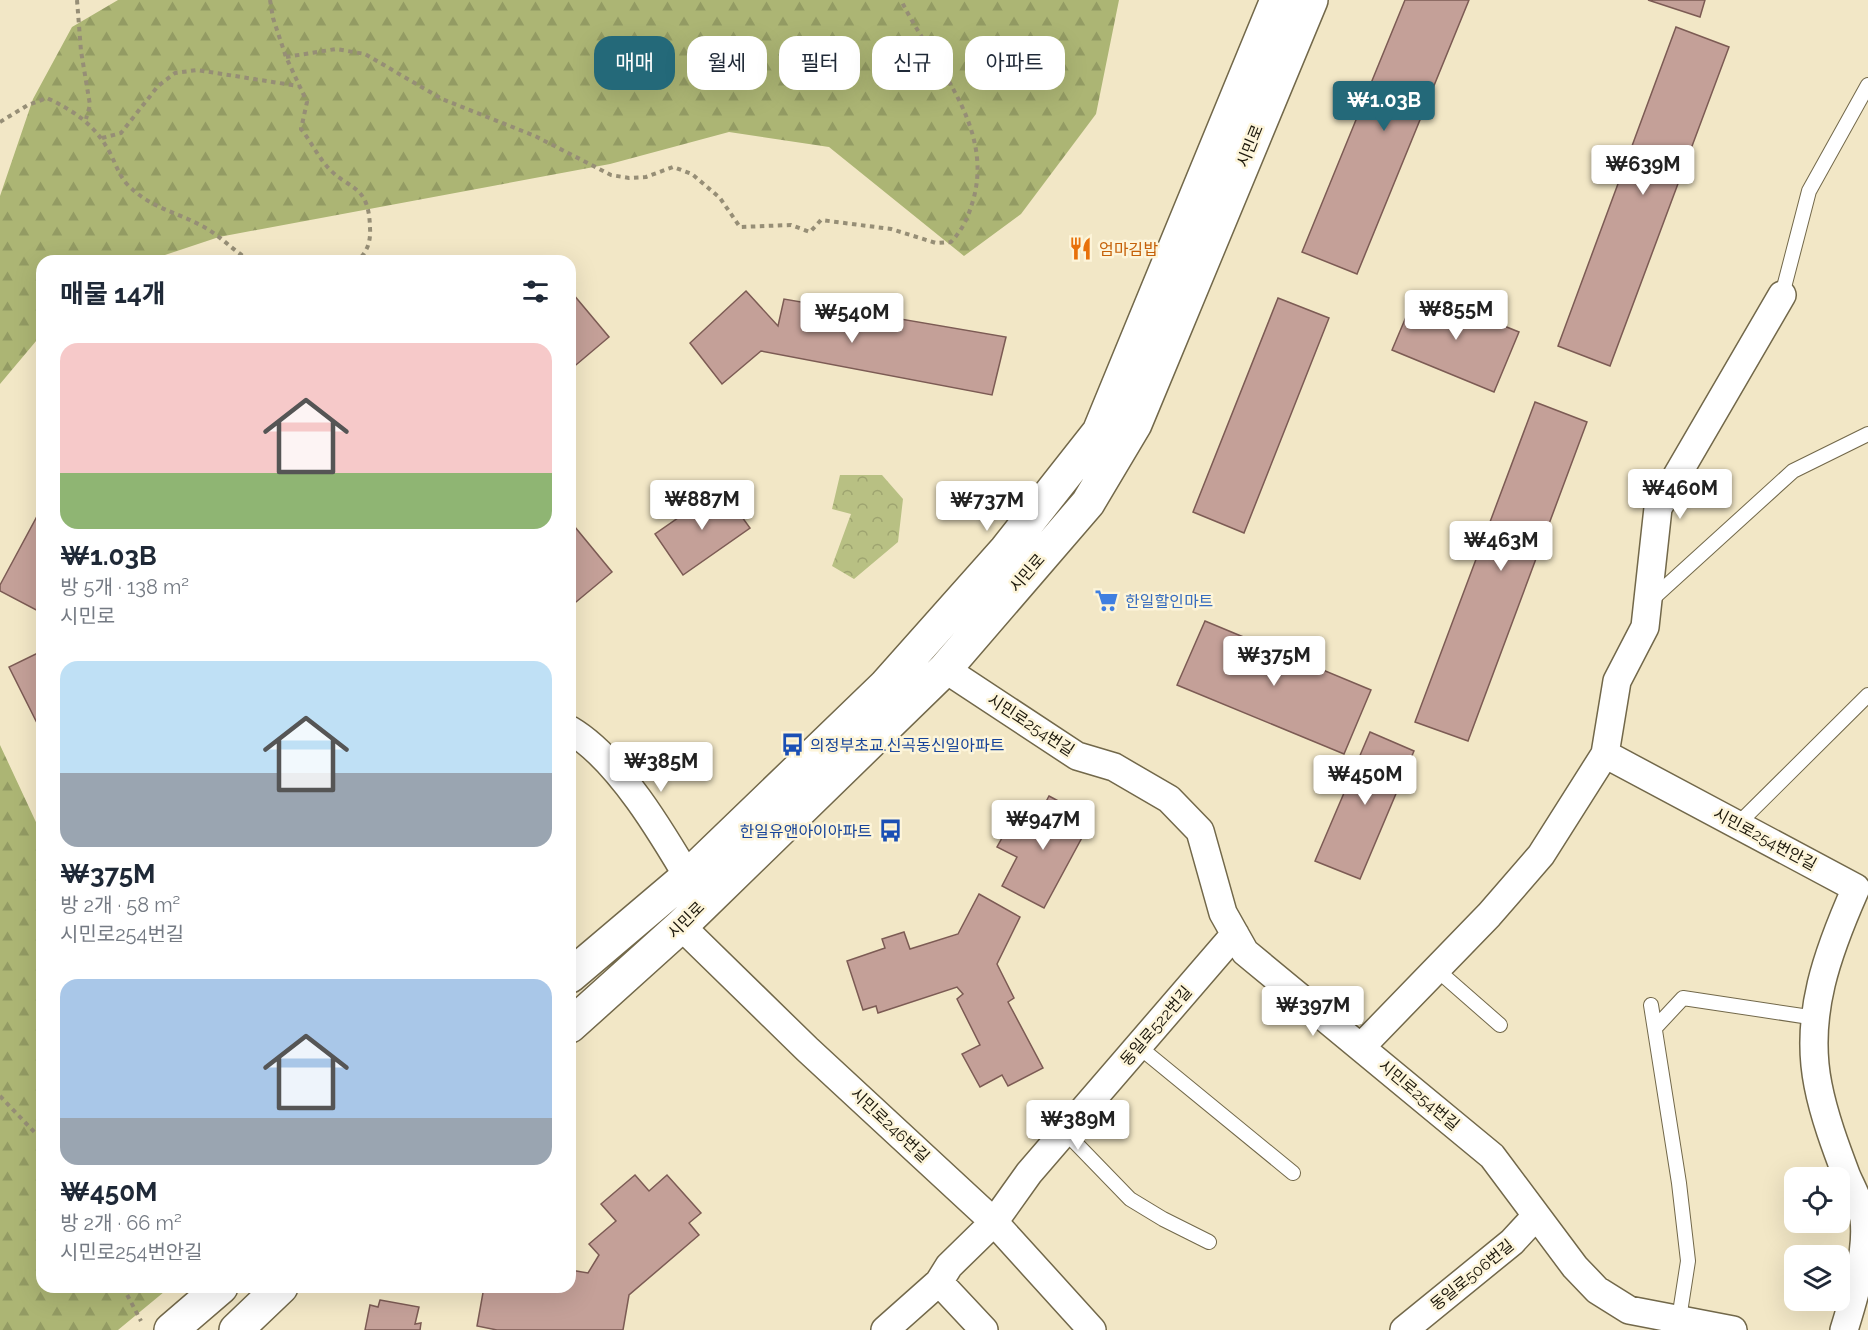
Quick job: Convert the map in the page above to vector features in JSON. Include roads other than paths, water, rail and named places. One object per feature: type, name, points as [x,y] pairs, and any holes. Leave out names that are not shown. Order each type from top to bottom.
[{"type":"street","name":"시민로","points":[[576,1021],[681,926],[695,889],[885,686],[1006,550],[1099,432],[1276,0]]},
{"type":"street","name":"시민로","points":[[576,972],[695,889],[945,669],[1088,503],[1135,424],[1311,0]]},
{"type":"street","points":[[1360,1047],[1489,915],[1541,855],[1605,754],[1617,681],[1645,627],[1658,508],[1782,294]]},
{"type":"street","name":"시민로254번길","points":[[945,669],[1077,756],[1114,766],[1169,799],[1200,831],[1223,913],[1245,952],[1492,1156],[1536,1216],[1597,1290],[1629,1310],[1732,1330]]},
{"type":"street","points":[[576,733],[589,741],[654,819],[695,889]]},
{"type":"street","name":"시민로254번안길","points":[[1605,754],[1738,824],[1862,882],[1831,942],[1821,978],[1814,1037],[1818,1086],[1842,1163],[1864,1220],[1863,1267],[1844,1330]]},
{"type":"street","name":"시민로246번길","points":[[681,926],[807,1049],[994,1222],[1092,1330]]},
{"type":"street","name":"동일로522번길","points":[[885,1330],[939,1282],[949,1266],[994,1222],[1013,1193],[1235,934]]},
{"type":"street","name":"동일로506번길","points":[[1404,1330],[1512,1242],[1536,1216]]},
{"type":"street","points":[[939,1282],[984,1330]]},
{"type":"street","points":[[157,1326],[211,1293]]},
{"type":"street","points":[[236,1330],[276,1293]]},
{"type":"lane","points":[[1782,294],[1809,192],[1868,85]]},
{"type":"lane","points":[[1648,602],[1793,471],[1868,434]]},
{"type":"lane","points":[[1738,824],[1868,695]]},
{"type":"lane","points":[[1436,969],[1500,1025]]},
{"type":"lane","points":[[1655,1028],[1683,998],[1816,1018]]},
{"type":"lane","points":[[1651,1005],[1688,1261],[1679,1318]]},
{"type":"lane","points":[[1138,1046],[1293,1173]]},
{"type":"lane","points":[[1065,1132],[1130,1199],[1209,1242]]},
{"type":"place","name":"엄마김밥","points":[[1081,249]]},
{"type":"place","name":"한일할인마트","points":[[1107,601]]},
{"type":"place","name":"의정부초교.신곡동신일아파트","points":[[792,745]]},
{"type":"place","name":"한일유앤아이아파트","points":[[890,831]]}]
